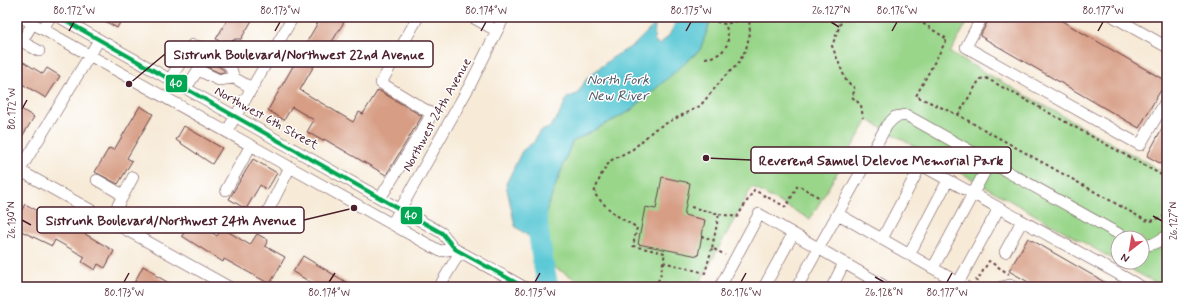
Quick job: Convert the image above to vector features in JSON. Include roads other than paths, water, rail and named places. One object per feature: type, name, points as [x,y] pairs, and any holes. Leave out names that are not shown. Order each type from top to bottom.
[{"type":"street","name":"Northwest 6th Street","points":[[21,17],[440,251],[457,251]]},
{"type":"street","points":[[43,29],[50,17]]},
{"type":"street","name":"Northwest 6th Street","points":[[59,17],[442,233],[457,251],[524,287]]},
{"type":"street","points":[[227,131],[293,17]]},
{"type":"street","points":[[472,17],[497,31]]},
{"type":"street","name":"Northwest 24th Avenue","points":[[392,224],[470,85],[504,17]]},
{"type":"street","points":[[982,17],[966,47],[1140,145],[1167,99]]},
{"type":"street","points":[[1114,17],[1167,47]]},
{"type":"street","points":[[381,198],[432,114],[381,83],[416,19]]},
{"type":"street","points":[[33,23],[19,40],[39,51]]},
{"type":"street","points":[[99,40],[18,171],[110,220],[228,287]]},
{"type":"street","points":[[170,79],[192,45],[208,49],[213,55],[230,65],[234,78]]},
{"type":"street","points":[[238,45],[266,63]]},
{"type":"street","points":[[186,88],[198,70],[208,49]]},
{"type":"street","points":[[198,70],[220,80],[234,78],[252,88]]},
{"type":"street","points":[[798,287],[886,125],[895,117],[906,115],[1112,230]]},
{"type":"street","points":[[226,190],[251,145]]},
{"type":"street","points":[[933,268],[990,162]]},
{"type":"street","points":[[882,239],[921,165],[1142,287]]},
{"type":"street","points":[[263,221],[290,167]]},
{"type":"street","points":[[110,220],[133,177]]},
{"type":"street","points":[[97,180],[124,195]]},
{"type":"street","points":[[909,255],[948,180]]},
{"type":"street","points":[[838,214],[933,268],[965,282],[1000,208]]},
{"type":"street","points":[[720,287],[760,214],[844,263],[873,284],[886,287]]},
{"type":"street","points":[[1005,252],[1022,221]]},
{"type":"street","points":[[764,287],[793,234]]},
{"type":"street","points":[[1150,245],[1157,243],[1167,236]]},
{"type":"street","points":[[439,287],[457,251]]},
{"type":"street","points":[[832,287],[844,263]]},
{"type":"street","points":[[1001,287],[1010,285],[1013,282]]},
{"type":"water","name":"North Fork New River","points":[[678,17],[708,17],[709,25],[700,50],[630,111],[572,142],[546,211],[546,230],[528,236],[515,226],[506,184],[522,151],[534,142],[539,132],[549,128],[559,115],[567,98],[577,94],[588,77],[612,58],[634,45],[655,24],[654,41],[660,45],[670,34]]},
{"type":"waterway","name":"North Fork New River","points":[[535,205],[542,257],[548,287]]},
{"type":"place","name":"Sistrunk Boulevard/Northwest 22nd Avenue","points":[[129,84]]},
{"type":"place","name":"Reverend Samuel Delevoe Memorial Park","points":[[706,158]]},
{"type":"place","name":"Sistrunk Boulevard/Northwest 24th Avenue","points":[[354,208]]}]
